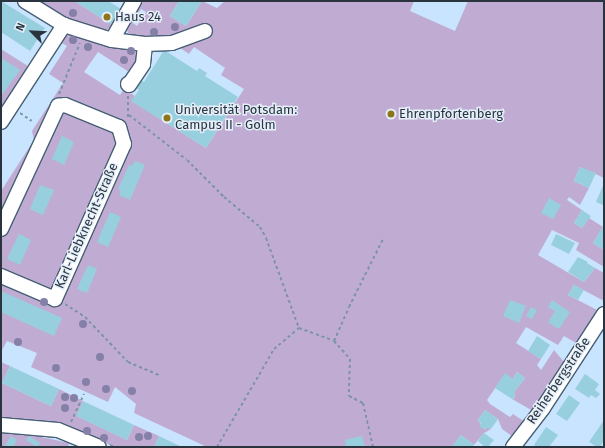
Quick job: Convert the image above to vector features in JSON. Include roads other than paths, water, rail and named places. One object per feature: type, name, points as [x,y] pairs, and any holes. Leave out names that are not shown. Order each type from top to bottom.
[{"type":"street","points":[[25,1],[64,25],[112,40],[145,44],[172,43],[205,32]]},
{"type":"street","points":[[112,40],[134,1]]},
{"type":"street","points":[[1,122],[64,25]]},
{"type":"street","points":[[128,85],[143,64],[145,44]]},
{"type":"street","name":"Karl-Liebknecht-Straße","points":[[1,229],[56,109],[60,105],[65,105],[119,127],[124,144],[55,299],[1,276]]},
{"type":"street","name":"Reiherbergstraße","points":[[513,447],[542,408],[604,314]]},
{"type":"street","points":[[1,425],[51,429],[67,433],[98,447]]},
{"type":"place","name":"Haus 24","points":[[107,17]]},
{"type":"place","name":"Ehrenpfortenberg","points":[[391,114]]},
{"type":"place","name":"Universität Potsdam: Campus II - Golm","points":[[167,118]]}]
